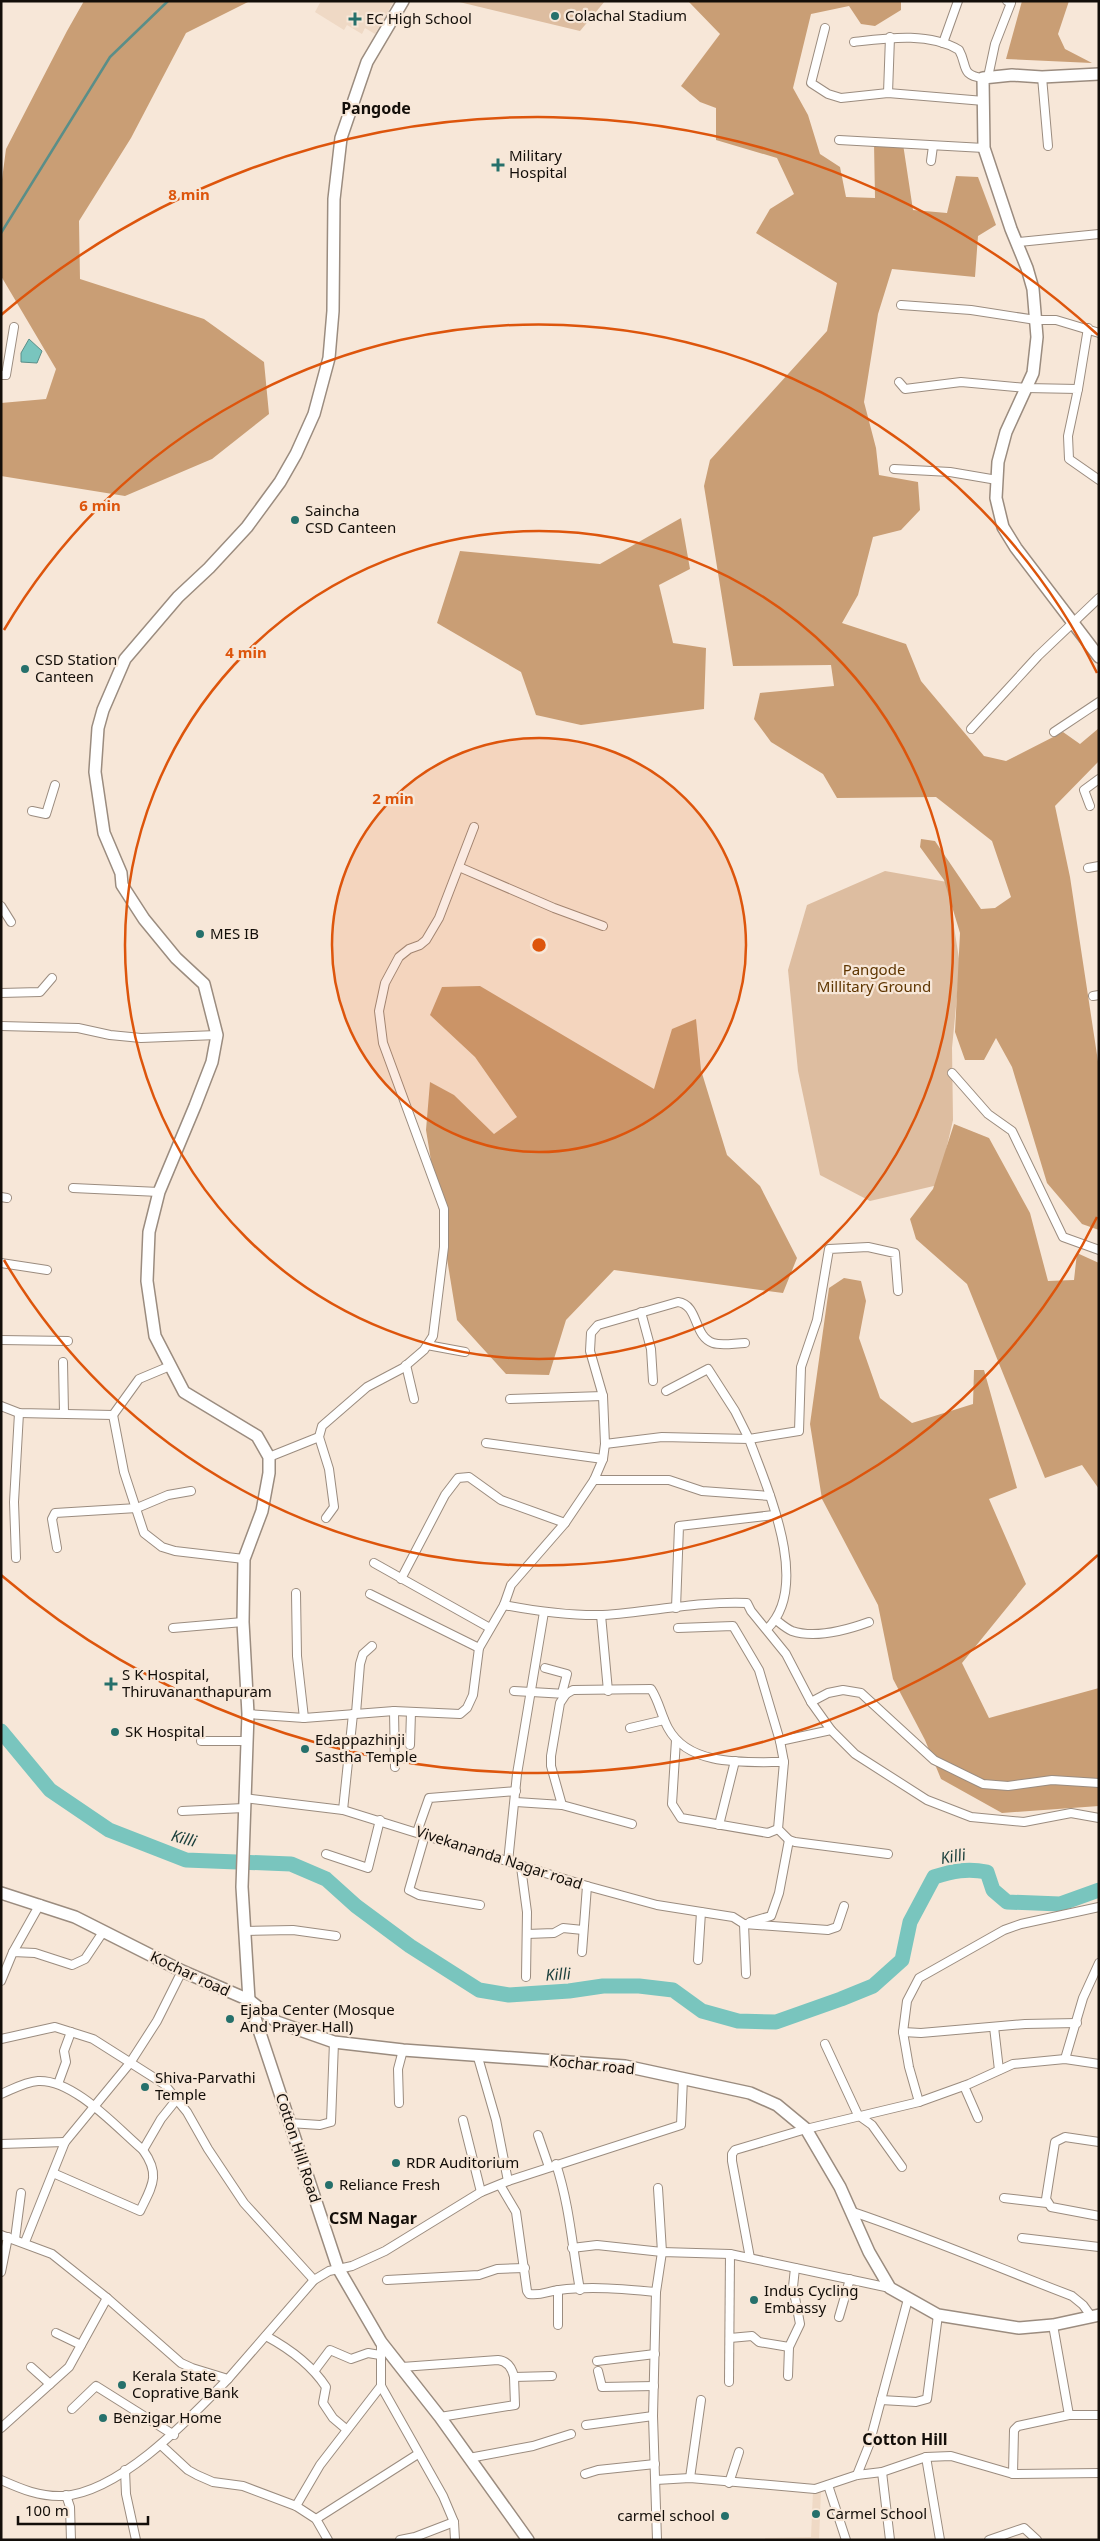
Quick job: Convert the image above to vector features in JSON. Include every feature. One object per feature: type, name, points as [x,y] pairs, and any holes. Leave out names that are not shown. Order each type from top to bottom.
[{"type":"main road","points":[[269,1457],[267,1450],[257,1436],[184,1392],[156,1336],[147,1281],[149,1232],[159,1192],[212,1062],[218,1035],[204,984],[176,958],[149,925],[122,885],[121,873],[104,833],[95,772],[98,728],[108,698],[125,659],[178,597],[247,527],[284,475],[314,414],[329,358],[333,311],[334,199],[341,138],[367,62],[403,1]]},
{"type":"main road","points":[[1099,74],[1042,77],[1012,75],[985,78],[984,101],[984,148],[1012,229],[1019,242],[1033,289],[1036,320],[1037,356],[1033,373],[1006,432],[998,462],[996,498],[1002,527],[1099,657]]},
{"type":"main road","name":"Cotton Hill Road","points":[[269,1457],[269,1473],[262,1511],[244,1560],[243,1622],[248,1714],[242,1877],[249,2000],[338,2268],[381,2342],[440,2417],[528,2540]]},
{"type":"main road","name":"Kochar road","points":[[1,1893],[40,1904],[75,1917],[182,1971],[249,2000],[277,2022],[334,2042],[403,2050],[625,2066],[750,2093],[777,2105],[806,2129],[853,2212],[869,2252],[890,2288],[908,2300],[938,2316],[1019,2328],[1053,2325],[1095,2316]]},
{"type":"street","points":[[943,43],[958,1]]},
{"type":"street","points":[[854,42],[890,37],[943,43],[959,50],[966,72],[974,77],[985,78],[995,44],[1011,3],[1007,1]]},
{"type":"street","points":[[825,28],[810,83],[822,91],[841,98],[888,93],[984,101]]},
{"type":"street","points":[[888,93],[890,37]]},
{"type":"street","points":[[1042,77],[1048,146]]},
{"type":"street","points":[[839,140],[984,148]]},
{"type":"street","points":[[931,161],[933,146]]},
{"type":"street","points":[[1019,242],[1099,234]]},
{"type":"street","points":[[901,305],[971,310],[1036,320],[1056,320],[1088,328],[1099,333]]},
{"type":"street","points":[[1,375],[6,375],[14,327]]},
{"type":"street","points":[[1088,328],[1068,436],[1069,459],[1099,480]]},
{"type":"street","points":[[899,382],[905,388],[961,382],[1026,388],[1078,389]]},
{"type":"street","points":[[894,469],[950,472],[997,480]]},
{"type":"street","points":[[970,729],[1038,656],[1099,598]]},
{"type":"street","points":[[1054,732],[1099,702]]},
{"type":"street","points":[[1090,806],[1084,790],[1099,778]]},
{"type":"street","points":[[32,811],[46,814],[54,785]]},
{"type":"street","points":[[326,1518],[334,1508],[329,1469],[319,1437],[322,1426],[367,1387],[406,1365],[427,1345],[433,1336],[444,1247],[444,1209],[383,1043],[379,1011],[386,983],[399,957],[409,949],[420,945],[434,929],[474,827]]},
{"type":"street","points":[[1088,868],[1099,866]]},
{"type":"street","points":[[458,867],[554,908],[603,926]]},
{"type":"street","points":[[1,906],[11,922]]},
{"type":"street","points":[[1,993],[40,992],[52,978]]},
{"type":"street","points":[[1,1026],[78,1028],[141,1038],[218,1035]]},
{"type":"street","points":[[952,1073],[988,1114],[1012,1131],[1063,1237],[1099,1250]]},
{"type":"street","points":[[73,1188],[159,1192]]},
{"type":"street","points":[[605,1444],[662,1437],[749,1439],[799,1431],[801,1367],[817,1320],[829,1249],[868,1247],[895,1253],[898,1291]]},
{"type":"street","points":[[1,1262],[47,1270]]},
{"type":"street","points":[[248,1714],[304,1718],[394,1711],[448,1715],[460,1714],[467,1708],[473,1695],[479,1648],[504,1605],[511,1585],[565,1523],[594,1480],[603,1459],[605,1444],[603,1396],[590,1351],[591,1333],[598,1325],[678,1302],[684,1303],[689,1307],[704,1337],[710,1342],[745,1343]]},
{"type":"street","points":[[641,1312],[651,1349],[653,1381]]},
{"type":"street","points":[[1,1340],[68,1341]]},
{"type":"street","points":[[427,1345],[466,1352]]},
{"type":"street","points":[[63,1362],[64,1413]]},
{"type":"street","points":[[406,1365],[414,1400]]},
{"type":"street","points":[[170,1366],[140,1379],[113,1415],[124,1472],[144,1533],[162,1547],[175,1551],[244,1560]]},
{"type":"street","points":[[666,1391],[708,1369],[735,1411],[749,1439],[770,1496],[785,1554],[787,1572],[786,1595],[776,1620],[767,1629]]},
{"type":"street","points":[[510,1398],[603,1396]]},
{"type":"street","points":[[1,1406],[19,1413],[113,1415]]},
{"type":"street","points":[[16,1558],[14,1502],[19,1413]]},
{"type":"street","points":[[269,1457],[319,1437]]},
{"type":"street","points":[[486,1442],[603,1459]]},
{"type":"street","points":[[400,1579],[445,1495],[458,1478],[469,1477],[501,1500],[565,1523]]},
{"type":"street","points":[[594,1480],[670,1480],[702,1491],[770,1496]]},
{"type":"street","points":[[57,1548],[52,1519],[55,1513],[137,1508],[168,1495],[191,1491]]},
{"type":"street","points":[[676,1608],[679,1526],[774,1515]]},
{"type":"street","points":[[374,1563],[490,1628]]},
{"type":"street","points":[[296,1593],[296,1656],[304,1718]]},
{"type":"street","points":[[370,1594],[479,1648]]},
{"type":"street","points":[[504,1605],[544,1612],[600,1615],[719,1602],[747,1603],[795,1670],[811,1702],[831,1730],[856,1754],[927,1800],[971,1817],[1024,1822],[1071,1814],[1099,1818]]},
{"type":"street","points":[[508,1862],[516,1802],[517,1774],[544,1612]]},
{"type":"street","points":[[600,1615],[608,1691]]},
{"type":"street","points":[[776,1620],[792,1631],[812,1634],[858,1626],[869,1622]]},
{"type":"street","points":[[173,1628],[243,1622]]},
{"type":"street","points":[[678,1628],[734,1626],[759,1670],[780,1741],[784,1762],[778,1829]]},
{"type":"street","points":[[344,1810],[360,1664],[363,1654],[372,1646]]},
{"type":"street","points":[[545,1668],[567,1674],[551,1756],[551,1766],[562,1805]]},
{"type":"street","points":[[514,1691],[564,1693],[573,1690],[651,1689],[664,1720],[676,1740],[697,1754],[735,1761],[784,1762]]},
{"type":"street","points":[[811,1702],[828,1693],[843,1690],[861,1693],[934,1760],[983,1784],[1008,1786],[1052,1780],[1099,1783]]},
{"type":"street","points":[[394,1711],[395,1767]]},
{"type":"street","points":[[410,1745],[411,1712]]},
{"type":"street","points":[[630,1728],[664,1720]]},
{"type":"street","points":[[780,1741],[831,1730]]},
{"type":"street","points":[[676,1740],[672,1804],[681,1818],[768,1833],[778,1829]]},
{"type":"street","points":[[201,1741],[247,1741]]},
{"type":"street","points":[[719,1825],[735,1761]]},
{"type":"street","points":[[417,1832],[429,1798],[516,1791]]},
{"type":"street","points":[[516,1802],[562,1805],[632,1824]]},
{"type":"street","name":"Vivekananda Nagar road","points":[[182,1811],[244,1803],[344,1810],[380,1820],[521,1867],[587,1886],[657,1905],[733,1917],[744,1928],[828,1930],[837,1927],[844,1906]]},
{"type":"street","points":[[326,1854],[368,1868],[380,1820]]},
{"type":"street","points":[[778,1829],[789,1840],[799,1843],[888,1854]]},
{"type":"street","points":[[425,1835],[409,1890],[419,1895],[480,1905]]},
{"type":"street","points":[[746,1974],[744,1928],[771,1916],[779,1893],[789,1840]]},
{"type":"street","points":[[521,1867],[527,1912],[526,1977]]},
{"type":"street","points":[[582,1952],[587,1886]]},
{"type":"street","points":[[1,1981],[13,1952],[40,1904]]},
{"type":"street","points":[[919,2102],[909,2067],[903,2032],[907,2001],[919,1978],[1004,1930],[1021,1924],[1099,1908]]},
{"type":"street","points":[[698,1960],[701,1912]]},
{"type":"street","points":[[527,1934],[554,1933],[563,1928],[583,1930]]},
{"type":"street","points":[[244,1931],[293,1930],[336,1936]]},
{"type":"street","points":[[13,1952],[35,1952],[72,1965],[86,1959],[103,1932]]},
{"type":"street","points":[[1065,2059],[1083,1998],[1099,1963]]},
{"type":"street","points":[[25,2242],[65,2142],[130,2063],[157,2021],[182,1971]]},
{"type":"street","points":[[903,2032],[921,2033],[1077,2023]]},
{"type":"street","points":[[1,2039],[55,2027],[93,2039],[164,2084],[178,2099],[239,2197],[314,2280]]},
{"type":"street","points":[[994,2027],[999,2070]]},
{"type":"street","points":[[58,2084],[66,2062],[64,2051],[70,2032]]},
{"type":"street","points":[[289,2123],[320,2125],[331,2122],[334,2042]]},
{"type":"street","points":[[825,2044],[858,2115],[872,2124],[902,2167]]},
{"type":"street","points":[[399,2103],[398,2069],[403,2050]]},
{"type":"street","points":[[477,2054],[496,2120],[504,2183],[516,2212],[527,2291],[529,2294],[541,2295],[558,2290],[613,2288],[656,2292]]},
{"type":"street","points":[[750,2258],[732,2154],[741,2148],[858,2115],[919,2102],[964,2086],[1013,2064],[1065,2059],[1099,2064]]},
{"type":"street","points":[[1,2480],[29,2493],[66,2495],[81,2493],[125,2470],[174,2435],[228,2379],[314,2280],[338,2268],[352,2266],[385,2251],[481,2192],[553,2165],[681,2125],[683,2078]]},
{"type":"street","points":[[1,2094],[32,2082],[64,2086],[94,2107],[143,2150],[151,2161],[154,2176],[152,2186],[140,2211],[53,2173]]},
{"type":"street","points":[[964,2086],[978,2118]]},
{"type":"street","points":[[143,2150],[161,2119],[178,2099]]},
{"type":"street","points":[[463,2120],[481,2192]]},
{"type":"street","points":[[538,2135],[553,2165],[570,2214],[572,2248],[580,2290]]},
{"type":"street","points":[[1047,2203],[1046,2199],[1055,2142],[1065,2137],[1099,2142]]},
{"type":"street","points":[[1,2144],[65,2142]]},
{"type":"street","points":[[656,2540],[653,2416],[656,2292],[662,2252],[658,2188]]},
{"type":"street","points":[[1,2272],[20,2193]]},
{"type":"street","points":[[1004,2198],[1047,2203],[1051,2207],[1099,2216]]},
{"type":"street","points":[[853,2212],[903,2229],[960,2254],[1072,2296],[1095,2316]]},
{"type":"street","points":[[8,2237],[52,2254],[107,2298],[181,2363],[228,2379]]},
{"type":"street","points":[[1022,2238],[1099,2247]]},
{"type":"street","points":[[572,2248],[597,2245],[662,2252],[730,2254],[890,2288]]},
{"type":"street","points":[[729,2382],[730,2254]]},
{"type":"street","points":[[387,2280],[479,2275],[497,2269],[525,2268]]},
{"type":"street","points":[[788,2376],[789,2347],[800,2324],[793,2287],[795,2268]]},
{"type":"street","points":[[839,2317],[850,2279]]},
{"type":"street","points":[[558,2290],[558,2325]]},
{"type":"street","points":[[1,2428],[69,2367],[107,2298]]},
{"type":"street","points":[[857,2475],[869,2445],[908,2300]]},
{"type":"street","points":[[882,2400],[916,2402],[927,2399],[938,2316]]},
{"type":"street","points":[[1053,2325],[1069,2415]]},
{"type":"street","points":[[56,2333],[82,2344]]},
{"type":"street","points":[[266,2336],[287,2347],[315,2370],[326,2387],[323,2403],[333,2418],[346,2429]]},
{"type":"street","points":[[730,2338],[752,2336],[759,2342],[789,2347]]},
{"type":"street","points":[[381,2342],[381,2386],[443,2496],[454,2522],[455,2540]]},
{"type":"street","points":[[315,2370],[330,2350],[351,2359],[368,2353],[380,2355]]},
{"type":"street","points":[[597,2361],[655,2354]]},
{"type":"street","points":[[402,2367],[504,2360],[511,2368],[514,2378],[515,2405],[440,2417]]},
{"type":"street","points":[[31,2367],[50,2384]]},
{"type":"street","points":[[598,2371],[602,2387],[654,2386]]},
{"type":"street","points":[[514,2378],[552,2376]]},
{"type":"street","points":[[72,2409],[96,2386],[174,2435]]},
{"type":"street","points":[[296,2506],[320,2465],[381,2386]]},
{"type":"street","points":[[690,2478],[701,2400]]},
{"type":"street","points":[[1013,2474],[1014,2430],[1018,2426],[1069,2415],[1099,2415]]},
{"type":"street","points":[[586,2425],[653,2416]]},
{"type":"street","points":[[470,2458],[533,2446],[572,2434]]},
{"type":"street","points":[[161,2445],[188,2470],[197,2475],[213,2482],[244,2486],[296,2506],[316,2519],[328,2540]]},
{"type":"street","points":[[729,2483],[739,2452]]},
{"type":"street","points":[[316,2519],[418,2454]]},
{"type":"street","points":[[656,2480],[690,2478],[729,2483],[815,2489],[857,2475],[882,2472],[926,2457],[951,2456],[1013,2474],[1099,2473]]},
{"type":"street","points":[[926,2457],[940,2540]]},
{"type":"street","points":[[585,2474],[598,2470],[655,2464]]},
{"type":"street","points":[[125,2470],[126,2494],[136,2540]]},
{"type":"street","points":[[882,2472],[890,2540]]},
{"type":"street","points":[[828,2485],[846,2540]]},
{"type":"street","points":[[66,2495],[70,2507],[71,2540]]},
{"type":"street","points":[[400,2540],[415,2537],[454,2522]]},
{"type":"street","points":[[989,2540],[1024,2528],[1038,2540]]},
{"type":"shaded area","points":[[84,1],[250,1],[186,33],[131,138],[79,221],[80,279],[204,319],[264,362],[269,414],[212,459],[125,496],[1,476],[1,403],[46,399],[56,369],[1,276],[1,187],[6,149]]},
{"type":"shaded area","name":"EC High School","points":[[321,1],[394,1],[375,34],[365,28],[362,34],[347,25],[344,30],[315,12]]},
{"type":"shaded area","points":[[688,1],[901,1],[901,10],[875,26],[861,24],[849,6],[811,14],[793,88],[808,115],[820,154],[840,167],[846,197],[875,198],[874,143],[903,144],[913,210],[947,213],[956,176],[978,177],[996,225],[978,236],[975,277],[892,269],[878,314],[864,402],[876,448],[879,475],[918,482],[920,510],[901,530],[873,537],[858,595],[842,623],[906,644],[921,681],[984,756],[1006,761],[1063,732],[1080,744],[1099,728],[1099,761],[1055,806],[1070,877],[1099,1068],[1099,1230],[1082,1224],[1047,1183],[1012,1067],[996,1038],[984,1060],[965,1060],[955,1032],[960,933],[944,880],[920,847],[921,839],[935,841],[981,909],[995,908],[1011,897],[992,841],[936,797],[837,798],[823,774],[771,742],[754,719],[760,693],[834,686],[831,665],[733,666],[704,486],[710,460],[827,331],[837,283],[756,233],[770,209],[794,194],[777,158],[716,140],[716,108],[700,102],[681,86],[720,34]]},
{"type":"shaded area","points":[[1022,1],[1069,1],[1058,34],[1065,49],[1092,63],[1006,59]]},
{"type":"shaded area","points":[[681,518],[690,569],[659,585],[673,643],[706,648],[704,709],[581,725],[536,715],[521,672],[437,623],[460,551],[600,564]]},
{"type":"shaded area","points":[[480,986],[654,1089],[672,1029],[696,1019],[701,1070],[727,1155],[760,1186],[797,1258],[783,1293],[614,1270],[566,1320],[549,1375],[506,1374],[457,1320],[426,1130],[430,1082],[454,1095],[494,1134],[517,1117],[475,1057],[430,1015],[442,987]]},
{"type":"shaded area","points":[[954,1124],[989,1138],[1030,1213],[1048,1281],[1074,1280],[1077,1253],[1099,1263],[1099,1489],[1082,1465],[1045,1478],[967,1284],[916,1239],[910,1219],[933,1189]]},
{"type":"shaded area","points":[[844,1278],[861,1281],[866,1301],[859,1338],[880,1398],[912,1423],[973,1404],[974,1370],[984,1370],[1017,1488],[989,1499],[1026,1584],[962,1663],[989,1718],[1099,1688],[1099,1806],[1002,1813],[941,1779],[925,1740],[893,1679],[878,1605],[822,1499],[810,1424],[829,1288]]},
{"type":"shaded area","name":"Carmel School","points":[[813,2491],[821,2491],[819,2540],[765,2540],[765,2538],[811,2537]]},
{"type":"green space","name":"Colachal Stadium","points":[[455,1],[605,1],[580,31]]},
{"type":"green space","name":"Pangode Millitary Ground","points":[[885,871],[947,882],[960,965],[952,1048],[953,1120],[938,1185],[870,1201],[820,1175],[798,1071],[788,970],[807,905]]},
{"type":"water","points":[[29,339],[42,351],[37,363],[21,362],[21,353]]},
{"type":"waterway","points":[[1,233],[110,57],[168,1]]},
{"type":"waterway","name":"Killi","points":[[1,1731],[50,1790],[109,1830],[186,1860],[291,1864],[326,1879],[356,1906],[410,1946],[479,1990],[509,1995],[569,1991],[603,1986],[639,1986],[673,1990],[702,2011],[738,2021],[776,2022],[873,1986],[902,1960],[910,1922],[934,1877],[960,1871],[987,1872],[993,1890],[1007,1902],[1060,1904],[1099,1890]]},
{"type":"place","name":"Colachal Stadium","points":[[555,16]]},
{"type":"place","name":"EC High School","points":[[355,19]]},
{"type":"place","name":"Military Hospital","points":[[498,165]]},
{"type":"place","name":"Saincha CSD Canteen","points":[[295,520]]},
{"type":"place","name":"CSD Station Canteen","points":[[25,669]]},
{"type":"place","name":"MES IB","points":[[200,934]]},
{"type":"place","name":"S K Hospital, Thiruvananthapuram","points":[[111,1684]]},
{"type":"place","name":"SK Hospital","points":[[115,1732]]},
{"type":"place","name":"Edappazhinji Sastha Temple","points":[[305,1749]]},
{"type":"place","name":"Ejaba Center (Mosque And Prayer Hall)","points":[[230,2019]]},
{"type":"place","name":"Shiva-Parvathi Temple","points":[[145,2087]]},
{"type":"place","name":"RDR Auditorium","points":[[396,2163]]},
{"type":"place","name":"Reliance Fresh","points":[[329,2185]]},
{"type":"place","name":"Indus Cycling Embassy","points":[[754,2300]]},
{"type":"place","name":"Kerala State Coprative Bank","points":[[122,2385]]},
{"type":"place","name":"Benzigar Home","points":[[103,2418]]},
{"type":"place","name":"Carmel School","points":[[816,2514]]},
{"type":"place","name":"carmel school","points":[[725,2516]]},
{"type":"district","name":"Pangode","points":[[376,108]]},
{"type":"district","name":"CSM Nagar","points":[[373,2218]]},
{"type":"district","name":"Cotton Hill","points":[[905,2439]]}]
